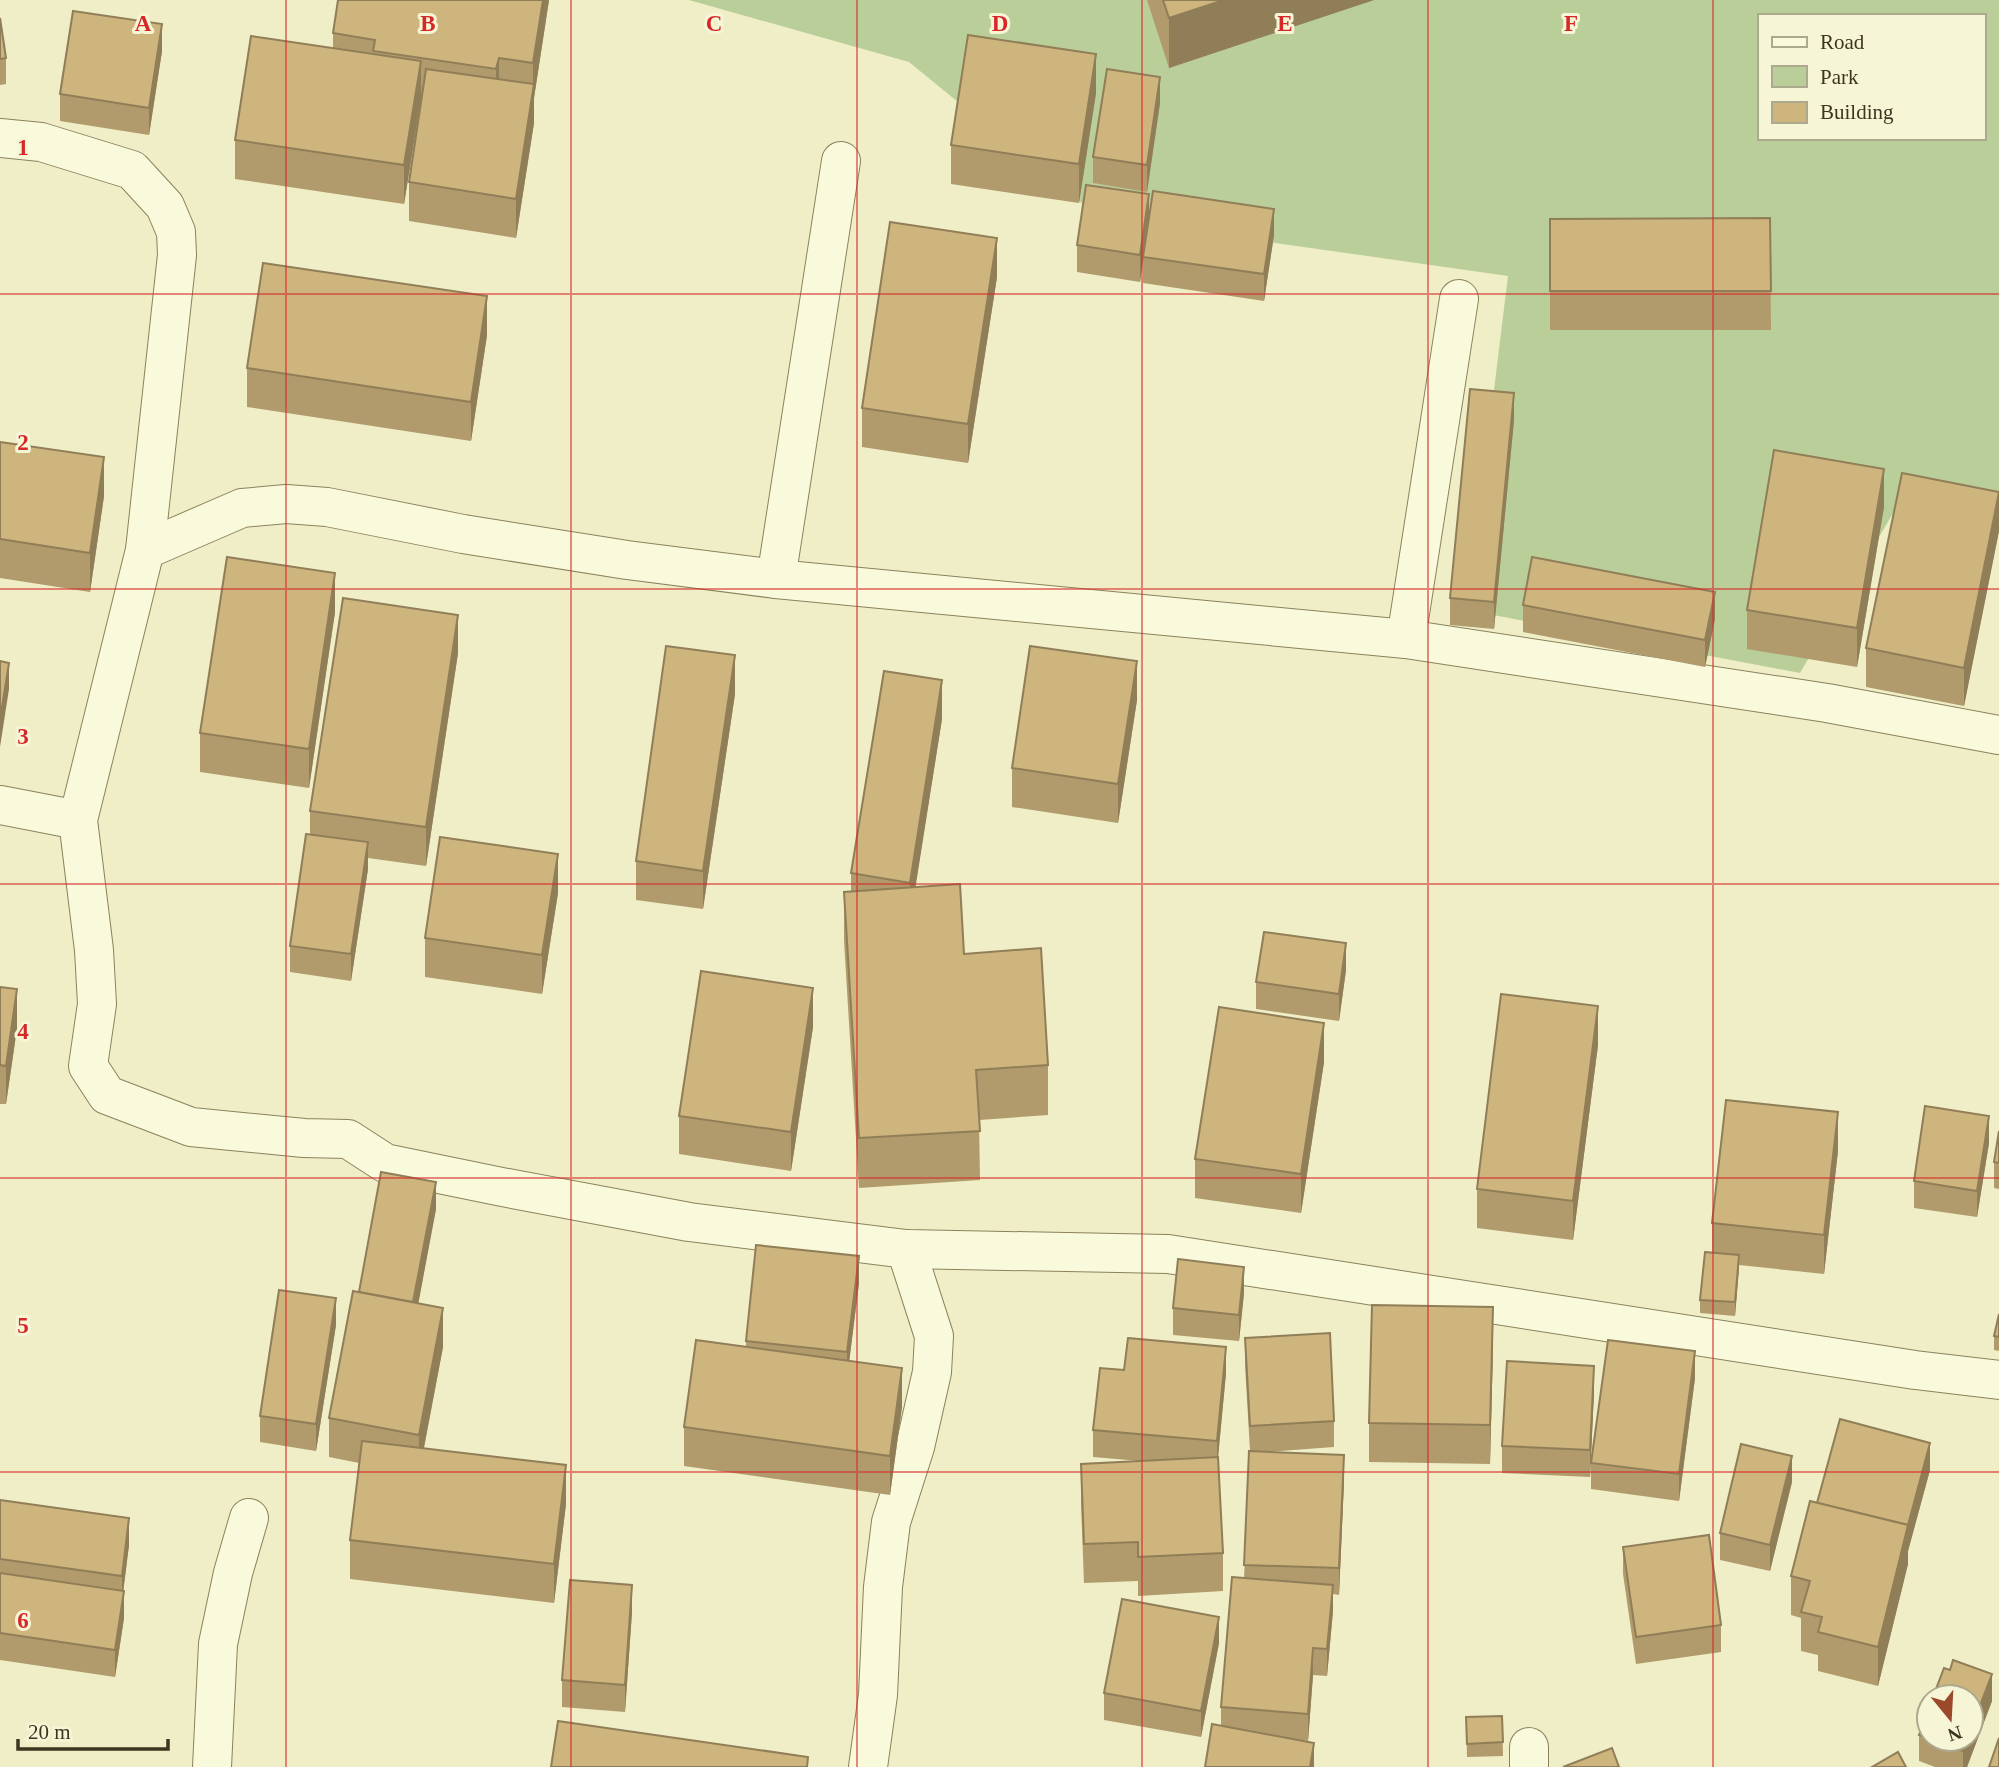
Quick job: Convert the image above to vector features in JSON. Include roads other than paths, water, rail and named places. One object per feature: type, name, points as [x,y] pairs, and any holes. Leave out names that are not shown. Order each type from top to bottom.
[{"type":"street","points":[[0,138],[41,142],[132,170],[165,206],[176,232],[177,255],[145,550],[78,820],[94,950],[97,1004],[88,1066],[107,1095],[191,1126],[304,1138],[348,1139],[385,1163],[689,1222],[906,1249],[1168,1254],[1887,1366],[1999,1380]]},
{"type":"street","points":[[776,579],[841,161]]},
{"type":"street","points":[[1406,639],[1459,299]]},
{"type":"street","points":[[145,550],[242,508],[286,504],[327,507],[463,534],[627,560],[776,579],[1406,639],[1827,703],[1999,735]]},
{"type":"street","points":[[0,805],[78,820]]},
{"type":"street","points":[[868,1767],[878,1695],[883,1587],[891,1522],[915,1447],[932,1372],[934,1336],[924,1298],[906,1249]]},
{"type":"street","points":[[212,1767],[218,1644],[233,1573],[249,1518]]}]
